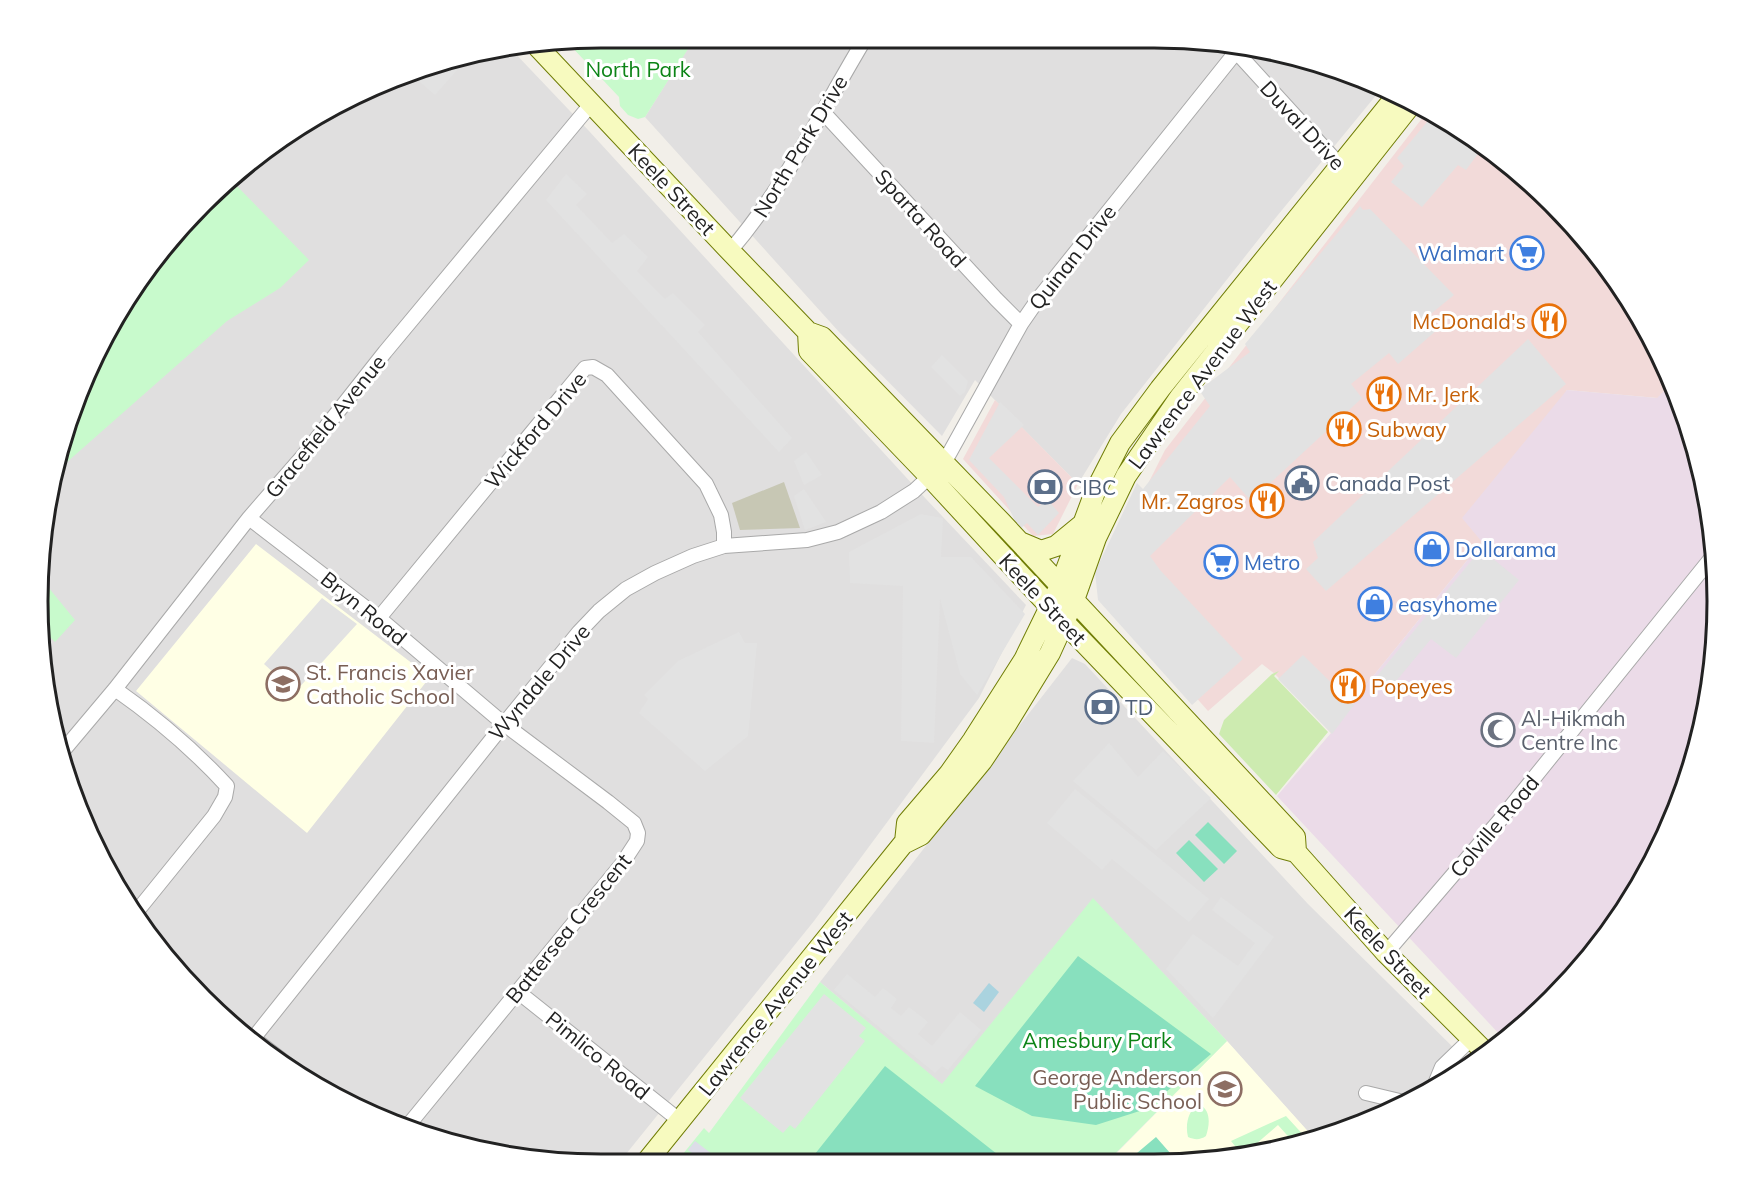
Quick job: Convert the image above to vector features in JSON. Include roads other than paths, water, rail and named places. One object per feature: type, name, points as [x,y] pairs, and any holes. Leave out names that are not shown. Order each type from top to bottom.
[{"type":"main road","name":"Keele Street","points":[[542,52],[808,332],[809,351],[937,470],[1019,542],[1294,837],[1296,852]]},
{"type":"main road","name":"Lawrence Avenue West","points":[[652,1154],[905,842],[921,835],[982,761],[1050,653],[1074,600],[1096,538],[1126,476],[1180,397],[1347,172],[1393,102]]},
{"type":"main road","name":"Lawrence Avenue West","points":[[905,842],[907,823],[949,774],[1024,660],[1060,586],[1095,492],[1120,443],[1160,389],[1347,172],[1406,109]]},
{"type":"main road","points":[[1160,389],[1180,397]]},
{"type":"main road","name":"Keele Street","points":[[937,470],[1049,607],[1281,848],[1296,852],[1386,953],[1477,1044]]},
{"type":"main road","points":[[1019,542],[1041,551],[1056,546],[1084,522]]},
{"type":"main road","points":[[1050,653],[1076,647],[1098,657]]},
{"type":"main road","points":[[1183,747],[1197,732]]},
{"type":"street","name":"North Park Drive","points":[[730,251],[777,189],[860,48]]},
{"type":"street","name":"Quinan Drive","points":[[937,470],[1021,324],[1039,298],[1229,53]]},
{"type":"street","name":"Duval Drive","points":[[1240,55],[1347,172]]},
{"type":"street","name":"Gracefield Avenue","points":[[67,746],[115,689],[249,518],[303,456],[393,343],[592,103]]},
{"type":"street","name":"Sparta Road","points":[[822,111],[996,300],[1021,324]]},
{"type":"street","name":"Wickford Drive","points":[[379,618],[585,368],[593,367],[607,375],[706,484],[720,515],[724,546]]},
{"type":"street","name":"Wyndale Drive","points":[[256,1034],[579,632],[616,597],[655,573],[693,556],[724,546],[807,540],[838,532],[881,512],[914,491],[937,470]]},
{"type":"street","name":"Bryn Road","points":[[249,518],[379,618],[504,724]]},
{"type":"street","name":"Colville Road","points":[[1386,953],[1500,820],[1706,565]]},
{"type":"street","points":[[115,689],[210,766],[226,786],[225,797],[214,816],[140,907]]},
{"type":"street","name":"Battersea Crescent","points":[[412,1121],[622,864],[638,841],[634,823],[504,724]]},
{"type":"street","name":"Pimlico Road","points":[[517,991],[680,1120]]},
{"type":"street","points":[[1439,1075],[1442,1067],[1477,1044]]},
{"type":"street","points":[[1366,1093],[1393,1100]]},
{"type":"water","points":[[989,983],[999,992],[984,1012],[973,1003]]},
{"type":"place","name":"Walmart","points":[[1527,253]]},
{"type":"place","name":"McDonald's","points":[[1549,321]]},
{"type":"place","name":"Mr. Jerk","points":[[1384,394]]},
{"type":"place","name":"Subway","points":[[1344,429]]},
{"type":"place","name":"Canada Post","points":[[1302,483]]},
{"type":"place","name":"CIBC","points":[[1045,487]]},
{"type":"place","name":"Mr. Zagros","points":[[1267,501]]},
{"type":"place","name":"Dollarama","points":[[1432,549]]},
{"type":"place","name":"Metro","points":[[1221,562]]},
{"type":"place","name":"easyhome","points":[[1375,604]]},
{"type":"place","name":"St. Francis Xavier Catholic School","points":[[283,684]]},
{"type":"place","name":"Popeyes","points":[[1348,686]]},
{"type":"place","name":"TD","points":[[1102,707]]},
{"type":"place","name":"Al-Hikmah Centre Inc","points":[[1498,730]]},
{"type":"place","name":"George Anderson Public School","points":[[1225,1089]]},
{"type":"park label","name":"North Park","points":[[638,69]]},
{"type":"park label","name":"Amesbury Park","points":[[1097,1040]]}]
